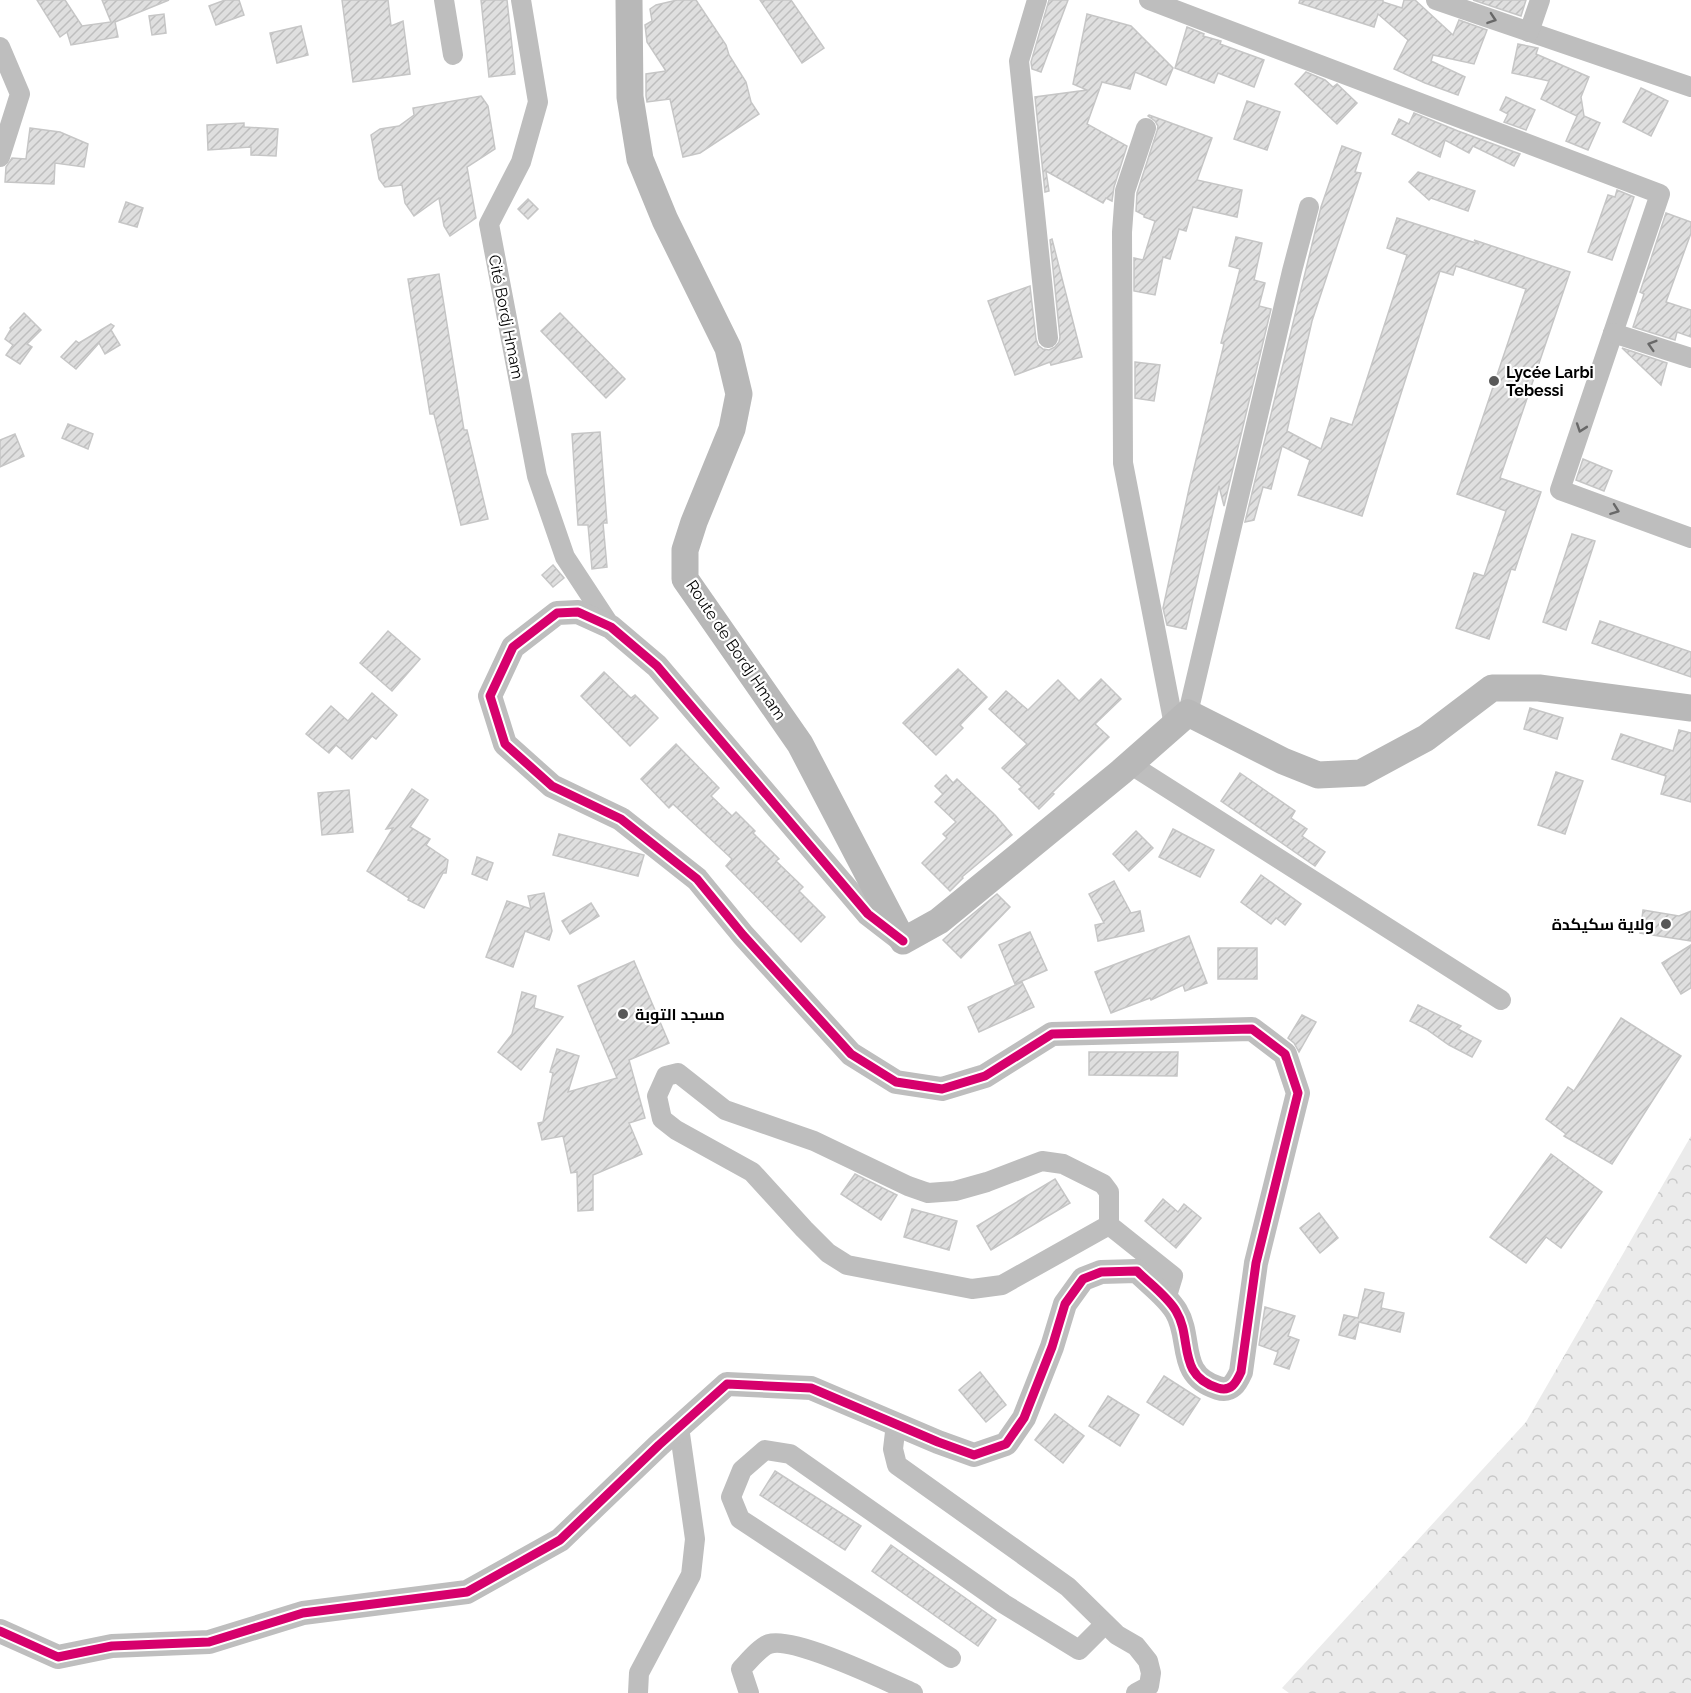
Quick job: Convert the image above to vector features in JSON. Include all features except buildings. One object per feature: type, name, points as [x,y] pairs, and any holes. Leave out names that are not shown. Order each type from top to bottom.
[{"type":"main road","name":"Route de Bordj Hmam","points":[[629,0],[630,97],[640,159],[665,220],[728,348],[739,394],[732,429],[685,550],[685,579],[800,744],[903,941]]},
{"type":"main road","points":[[903,941],[939,921],[1130,764],[1181,718],[1318,775],[1361,772],[1426,738],[1492,688],[1539,688],[1691,708]]},
{"type":"street","points":[[444,0],[453,55]]},
{"type":"street","name":"Cité Bordj Hmam","points":[[521,0],[538,102],[521,162],[489,224],[537,476],[565,557],[611,627]]},
{"type":"street","points":[[1037,0],[1019,60],[1048,338]]},
{"type":"street","points":[[1149,0],[1660,194],[1560,490],[1691,538]]},
{"type":"street","points":[[1436,0],[1691,87]]},
{"type":"street","points":[[1529,32],[1540,0]]},
{"type":"street","points":[[0,47],[20,94],[0,157]]},
{"type":"street","points":[[1146,128],[1125,190],[1122,232],[1123,463],[1181,718]]},
{"type":"street","points":[[1181,718],[1309,207]]},
{"type":"street","points":[[1613,333],[1691,358]]},
{"type":"street","points":[[0,1631],[58,1657],[112,1646],[209,1642],[303,1614],[467,1592],[560,1540],[727,1384],[811,1388],[974,1455],[1006,1444],[1024,1418],[1052,1347],[1065,1304],[1083,1280],[1101,1272],[1137,1271],[1177,1312],[1190,1363],[1196,1375],[1205,1384],[1224,1390],[1231,1388],[1241,1372],[1256,1263],[1298,1093],[1285,1054],[1252,1029],[1052,1034],[985,1076],[942,1089],[896,1082],[851,1054],[743,935],[697,879],[621,819],[552,786],[505,744],[490,696],[513,647],[557,613],[578,612],[611,627],[657,666],[868,914],[903,941]]},
{"type":"street","points":[[1130,764],[1501,1000]]},
{"type":"street","points":[[1110,1225],[1002,1285],[972,1289],[848,1265],[828,1252],[804,1229],[752,1172],[676,1130],[662,1119],[657,1096],[666,1076],[678,1073],[725,1110],[814,1141],[909,1186],[928,1192],[955,1191],[987,1182],[1042,1161],[1063,1164],[1103,1185],[1109,1192],[1110,1225],[1173,1276],[1166,1299]]},
{"type":"street","points":[[896,1424],[893,1449],[897,1465],[1068,1587],[1117,1635],[1136,1646],[1148,1661],[1151,1673],[1149,1686],[1136,1693]]},
{"type":"street","points":[[638,1693],[639,1673],[691,1575],[695,1539],[679,1427]]},
{"type":"street","points":[[951,1658],[740,1519],[731,1497],[742,1470],[765,1450],[790,1454],[1004,1604],[1078,1650],[1105,1624]]},
{"type":"street","points":[[749,1693],[741,1669],[768,1644],[789,1644],[816,1651],[913,1693]]},
{"type":"green space","points":[[1691,1136],[1691,1693],[1289,1693],[1282,1688],[1526,1422]]},
{"type":"cycle path","points":[[0,1631],[58,1657],[112,1646],[209,1642],[303,1613],[467,1592],[560,1540],[659,1445],[727,1384],[811,1388],[974,1455],[1006,1444],[1024,1418],[1052,1347],[1065,1304],[1083,1279],[1101,1272],[1137,1271],[1163,1295],[1176,1311],[1181,1322],[1191,1365],[1196,1374],[1205,1382],[1218,1388],[1230,1388],[1241,1372],[1256,1263],[1298,1093],[1285,1054],[1252,1029],[1052,1034],[985,1076],[942,1089],[896,1082],[851,1054],[743,935],[697,879],[621,819],[552,786],[505,744],[490,696],[513,647],[557,613],[578,612],[611,627],[657,666],[868,914],[903,941]]},
{"type":"place","name":"Lycée Larbi Tebessi","points":[[1494,381]]},
{"type":"place","name":"ولاية سكيكدة","points":[[1666,924]]},
{"type":"place","name":"مسجد التوبة","points":[[623,1014]]}]
